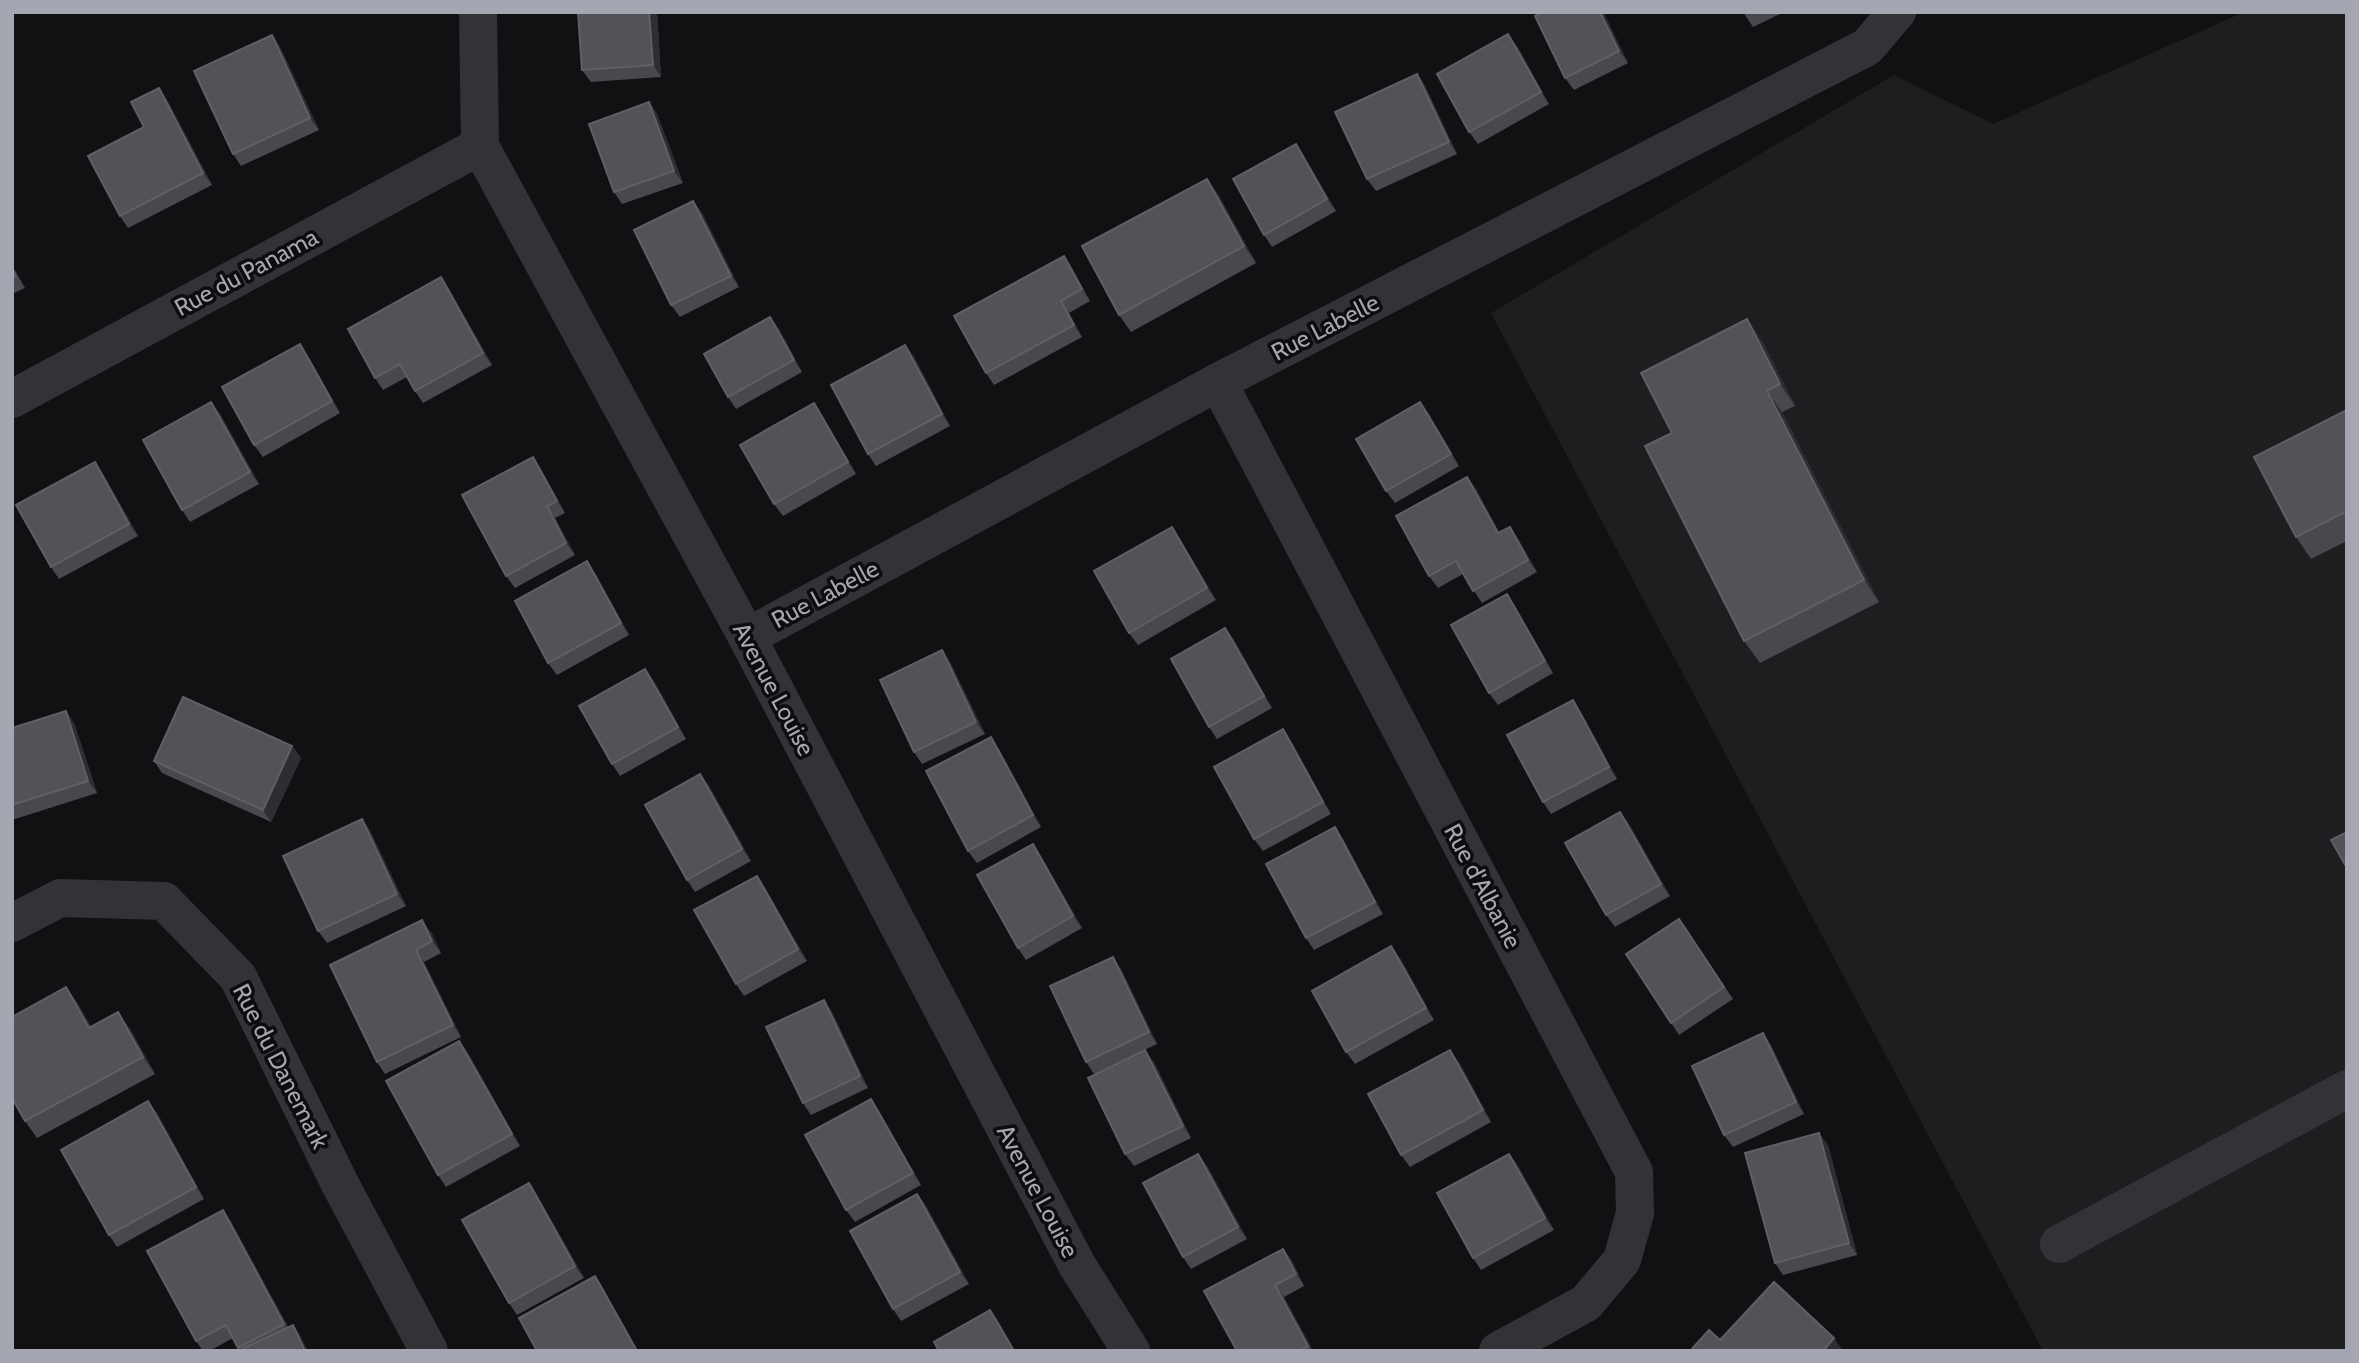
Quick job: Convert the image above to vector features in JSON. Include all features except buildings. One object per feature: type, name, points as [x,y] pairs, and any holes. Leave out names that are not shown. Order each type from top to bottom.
[{"type":"street","name":"Avenue Louise","points":[[478,12],[480,146],[747,637],[1077,1265],[1131,1351]]},
{"type":"street","name":"Rue Labelle","points":[[747,637],[1218,382],[1867,47],[1897,12]]},
{"type":"street","name":"Rue du Panama","points":[[12,399],[480,146]]},
{"type":"street","name":"Rue d'Albanie","points":[[1218,382],[1634,1172],[1635,1213],[1622,1260],[1586,1303],[1498,1351]]},
{"type":"street","name":"Rue du Danemark","points":[[12,923],[60,898],[164,901],[238,977],[340,1184],[429,1351]]},
{"type":"street","points":[[2059,1244],[2347,1089]]},
{"type":"shaded area","points":[[2244,12],[2347,12],[2347,1351],[2043,1351],[1491,313],[1894,75],[1993,124]]}]
